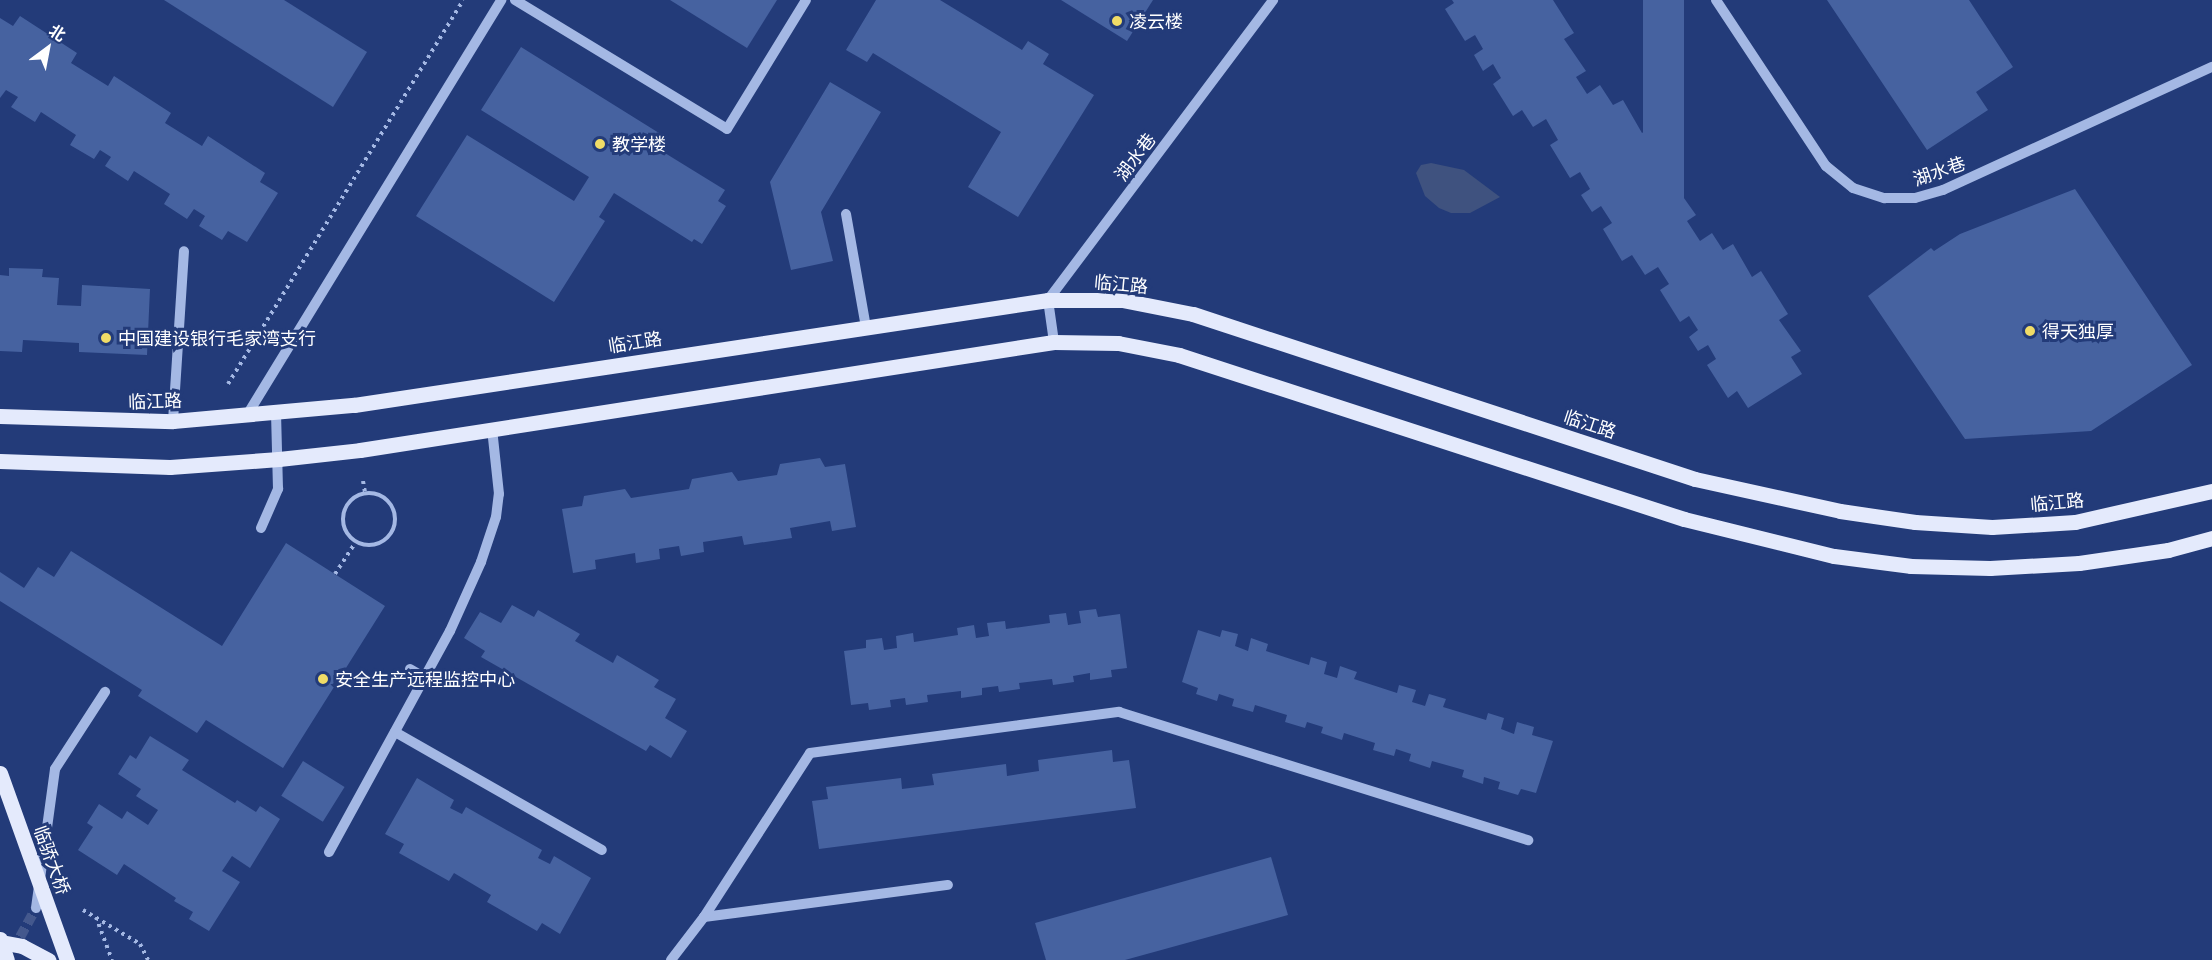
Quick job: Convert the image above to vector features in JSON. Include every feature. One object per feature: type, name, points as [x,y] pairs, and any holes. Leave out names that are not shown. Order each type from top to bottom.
[{"type":"main road","name":"临江路","points":[[0,416],[173,421],[354,405],[1048,300],[1122,300],[1193,314],[1695,479],[1840,511],[1915,522],[1992,527],[2075,522],[2212,491]]},
{"type":"main road","points":[[0,461],[170,467],[279,459],[492,429],[1054,342],[1118,343],[1179,355],[1684,519],[1834,556],[1911,566],[1990,568],[2079,563],[2168,550],[2212,538]]},
{"type":"main road","name":"临骄大桥","points":[[0,773],[67,960]]},
{"type":"main road","points":[[0,941],[45,957]]},
{"type":"main road","points":[[0,941],[7,960]]},
{"type":"street","points":[[247,415],[501,0]]},
{"type":"street","points":[[515,0],[727,129],[806,0]]},
{"type":"street","name":"湖水巷","points":[[1048,300],[1273,0]]},
{"type":"street","name":"湖水巷","points":[[1716,0],[1826,166],[1853,188],[1884,198],[1916,198],[1943,190],[2212,68]]},
{"type":"street","points":[[846,214],[866,327]]},
{"type":"street","points":[[173,421],[184,251]]},
{"type":"street","points":[[1048,300],[1054,342]]},
{"type":"street","points":[[261,528],[278,489],[276,412]]},
{"type":"street","points":[[329,852],[469,591],[496,517],[498,474],[492,429]]},
{"type":"street","points":[[410,669],[424,677]]},
{"type":"street","points":[[36,908],[55,770],[105,692]]},
{"type":"street","points":[[671,960],[704,917],[810,753],[1119,712],[1528,840]]},
{"type":"street","points":[[395,732],[602,850]]},
{"type":"street","points":[[704,917],[948,885]]},
{"type":"path","points":[[207,418],[463,0]]},
{"type":"path","points":[[363,481],[365,492]]},
{"type":"path","points":[[365,492],[390,502],[395,519],[388,537],[381,542],[356,542],[345,530],[343,514],[350,499],[365,492]]},
{"type":"path","points":[[336,574],[356,542]]},
{"type":"path","points":[[96,917],[112,960]]},
{"type":"path","points":[[140,944],[148,960]]},
{"type":"water","points":[[1431,163],[1464,170],[1500,197],[1470,213],[1451,213],[1439,208],[1425,196],[1416,173],[1421,165]]},
{"type":"building","points":[[164,0],[284,0],[367,52],[333,107]]},
{"type":"building","points":[[670,0],[777,0],[747,48]]},
{"type":"building","points":[[876,0],[940,0],[1022,50],[1028,41],[1049,54],[1043,64],[1094,95],[1018,217],[968,187],[1001,132],[873,53],[867,62],[846,50]]},
{"type":"building","name":"凌云楼","points":[[1061,0],[1153,0],[1127,41]]},
{"type":"building","points":[[1452,0],[1553,0],[1574,33],[1564,39],[1586,71],[1576,77],[1587,94],[1600,85],[1613,105],[1623,100],[1642,133],[1651,127],[1684,178],[1674,184],[1696,215],[1687,221],[1700,241],[1712,233],[1723,250],[1733,244],[1752,277],[1761,271],[1788,314],[1779,320],[1801,351],[1791,357],[1802,374],[1748,408],[1737,391],[1728,398],[1707,365],[1716,359],[1708,345],[1698,351],[1689,337],[1698,330],[1689,316],[1680,322],[1660,290],[1669,284],[1658,267],[1645,275],[1632,255],[1622,261],[1603,229],[1612,223],[1601,206],[1592,212],[1581,195],[1590,189],[1580,172],[1570,178],[1550,145],[1558,140],[1546,119],[1533,127],[1522,110],[1513,116],[1493,84],[1501,78],[1493,64],[1483,71],[1474,55],[1483,49],[1475,35],[1465,41],[1445,9],[1454,3]]},
{"type":"building","points":[[1643,0],[1684,0],[1684,258],[1643,258]]},
{"type":"building","points":[[1827,0],[1969,0],[2013,67],[1976,92],[1988,110],[1927,150]]},
{"type":"building","points":[[20,16],[77,53],[71,63],[108,86],[114,76],[171,113],[165,123],[202,146],[208,136],[265,173],[260,182],[278,193],[247,242],[228,231],[222,240],[199,226],[205,216],[194,209],[187,219],[164,204],[170,194],[134,171],[128,181],[105,166],[111,157],[100,150],[94,159],[70,145],[76,135],[41,112],[35,122],[11,107],[18,97],[6,90],[0,98],[0,18],[13,26]]},
{"type":"building","points":[[521,47],[667,138],[660,150],[725,190],[718,201],[726,206],[702,244],[694,239],[692,242],[614,193],[599,217],[605,221],[554,302],[416,216],[467,135],[574,201],[589,177],[481,110]]},
{"type":"building","points":[[830,82],[881,112],[821,212],[833,261],[791,270],[770,182]]},
{"type":"building","name":"得天独厚","points":[[2075,189],[2192,365],[2091,431],[1965,439],[1868,296],[1931,248],[1934,251],[1960,234]]},
{"type":"building","points":[[9,268],[43,269],[42,277],[59,278],[57,305],[81,306],[82,285],[150,289],[147,355],[79,352],[79,343],[23,340],[22,352],[0,351],[0,275],[9,276]]},
{"type":"building","points":[[820,458],[825,467],[845,464],[856,527],[832,531],[830,521],[790,528],[792,538],[744,545],[742,536],[703,542],[704,552],[681,556],[679,546],[659,549],[660,559],[636,563],[635,553],[595,560],[596,569],[573,573],[562,509],[582,506],[584,496],[625,489],[631,498],[689,489],[692,479],[732,472],[738,481],[777,475],[780,464]]},
{"type":"building","points":[[286,543],[385,606],[283,768],[206,720],[197,733],[138,696],[142,690],[0,601],[0,572],[24,588],[38,567],[54,577],[71,551],[222,646]]},
{"type":"building","points":[[512,605],[534,617],[538,610],[580,634],[575,641],[613,663],[617,655],[659,680],[654,687],[676,699],[665,718],[687,731],[671,758],[650,745],[646,751],[481,657],[485,651],[464,638],[480,612],[501,623]]},
{"type":"building","points":[[1096,609],[1098,617],[1120,614],[1127,668],[1111,670],[1112,677],[1090,680],[1090,673],[1073,676],[1074,682],[1053,685],[1052,679],[1019,683],[1020,689],[999,692],[998,686],[982,688],[982,695],[961,698],[961,691],[927,695],[928,702],[906,705],[905,698],[890,700],[891,707],[869,710],[868,703],[851,705],[844,651],[866,648],[866,640],[882,638],[884,650],[897,648],[896,636],[913,633],[914,642],[958,635],[957,628],[974,625],[976,638],[989,636],[987,623],[1005,621],[1006,629],[1050,623],[1049,615],[1066,613],[1068,625],[1081,623],[1079,611]]},
{"type":"building","points":[[1198,630],[1220,637],[1222,630],[1238,634],[1235,646],[1248,651],[1251,638],[1268,644],[1266,651],[1309,665],[1311,657],[1327,662],[1324,674],[1337,678],[1340,666],[1357,672],[1354,679],[1397,693],[1399,685],[1416,690],[1412,702],[1425,706],[1429,694],[1446,699],[1443,707],[1486,720],[1488,713],[1504,718],[1501,729],[1514,734],[1517,722],[1534,727],[1532,735],[1553,741],[1536,793],[1521,789],[1518,795],[1498,789],[1500,782],[1484,777],[1483,784],[1462,777],[1464,770],[1432,761],[1430,768],[1409,761],[1411,754],[1396,749],[1394,756],[1373,750],[1375,743],[1344,733],[1342,740],[1321,733],[1323,727],[1307,722],[1305,728],[1285,722],[1287,715],[1255,705],[1253,712],[1232,706],[1234,699],[1219,694],[1217,701],[1196,694],[1198,688],[1182,682]]},
{"type":"building","points":[[150,736],[189,760],[182,770],[235,803],[237,800],[256,812],[260,806],[280,819],[250,868],[232,856],[222,871],[240,882],[209,931],[189,919],[193,912],[174,901],[176,898],[124,864],[117,875],[78,850],[93,827],[87,823],[99,804],[122,819],[127,811],[148,825],[158,810],[136,796],[141,789],[118,774],[130,755],[136,759]]},
{"type":"building","points":[[1112,750],[1113,762],[1129,760],[1136,808],[819,849],[812,801],[828,799],[826,787],[901,778],[902,789],[934,785],[932,774],[1006,764],[1007,776],[1039,771],[1038,760]]},
{"type":"building","points":[[303,761],[345,787],[323,822],[281,796]]},
{"type":"building","points":[[417,778],[454,800],[450,808],[462,814],[466,807],[542,850],[538,858],[550,864],[554,856],[591,878],[560,934],[542,923],[537,931],[487,902],[491,895],[454,873],[449,881],[399,853],[404,844],[385,834]]},
{"type":"building","points":[[1271,857],[1288,915],[1125,960],[1046,960],[1035,923]]},
{"type":"tunnel","points":[[13,950],[36,908]]},
{"type":"place","name":"凌云楼","points":[[1117,21]]},
{"type":"place","name":"教学楼","points":[[600,144]]},
{"type":"place","name":"得天独厚","points":[[2030,331]]},
{"type":"place","name":"中国建设银行毛家湾支行","points":[[106,338]]},
{"type":"place","name":"安全生产远程监控中心","points":[[323,679]]}]
